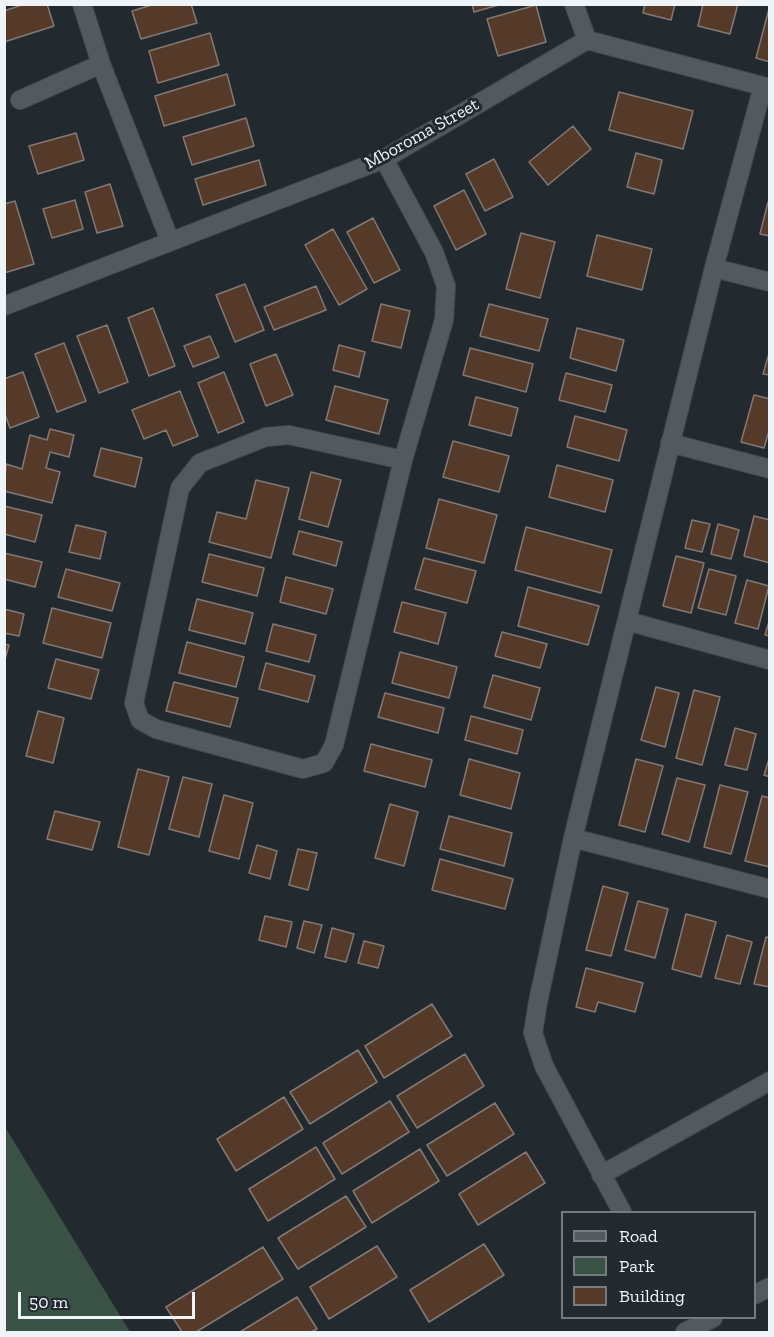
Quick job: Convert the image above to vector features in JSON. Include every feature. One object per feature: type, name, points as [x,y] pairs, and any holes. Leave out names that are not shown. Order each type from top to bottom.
[{"type":"street","points":[[82,4],[101,64],[170,242]]},
{"type":"street","points":[[574,4],[587,40],[766,87],[714,268],[670,443],[573,838],[533,1033],[544,1066],[621,1211]]},
{"type":"street","name":"Mboroma Street","points":[[4,306],[384,159],[587,40]]},
{"type":"street","points":[[20,100],[101,64]]},
{"type":"street","points":[[384,159],[434,252],[446,286],[444,320],[403,460],[334,745],[324,764],[303,769],[156,729],[140,720],[134,703],[180,488],[200,463],[266,437],[289,435],[403,460]]},
{"type":"street","points":[[714,268],[770,282]]},
{"type":"street","points":[[670,443],[770,469]]},
{"type":"street","points":[[627,621],[770,660]]},
{"type":"street","points":[[573,838],[770,889]]},
{"type":"street","points":[[601,1175],[770,1081]]},
{"type":"street","points":[[756,1294],[770,1287]]},
{"type":"street","points":[[684,1327],[707,1319]]},
{"type":"green space","points":[[5,1127],[130,1332],[5,1332]]},
{"type":"building","points":[[25,4],[47,4],[54,26],[4,42],[4,11]]},
{"type":"building","points":[[155,4],[191,4],[197,23],[141,39],[132,11]]},
{"type":"building","points":[[472,4],[502,4],[474,12]]},
{"type":"building","points":[[645,4],[675,4],[671,20],[643,13]]},
{"type":"building","points":[[703,4],[738,4],[730,34],[698,26]]},
{"type":"building","points":[[536,5],[546,42],[498,56],[487,19]]},
{"type":"building","points":[[770,5],[770,62],[756,58]]},
{"type":"building","points":[[210,33],[219,65],[158,83],[149,51]]},
{"type":"building","points":[[227,74],[235,105],[164,126],[155,96]]},
{"type":"building","points":[[619,92],[693,111],[683,149],[609,130]]},
{"type":"building","points":[[246,118],[254,146],[192,165],[183,137]]},
{"type":"building","points":[[573,126],[591,149],[548,185],[529,162]]},
{"type":"building","points":[[76,133],[84,160],[38,174],[29,146]]},
{"type":"building","points":[[636,153],[662,160],[654,194],[627,187]]},
{"type":"building","points":[[494,159],[513,197],[485,211],[466,174]]},
{"type":"building","points":[[259,160],[266,185],[203,205],[195,179]]},
{"type":"building","points":[[110,184],[123,226],[97,233],[85,192]]},
{"type":"building","points":[[464,190],[486,234],[456,250],[434,206]]},
{"type":"building","points":[[75,200],[83,229],[52,238],[43,209]]},
{"type":"building","points":[[15,201],[34,264],[4,273],[4,204]]},
{"type":"building","points":[[768,202],[770,202],[770,236],[760,234]]},
{"type":"building","points":[[373,218],[400,270],[374,283],[347,232]]},
{"type":"building","points":[[333,229],[367,289],[339,305],[305,245]]},
{"type":"building","points":[[521,233],[555,242],[540,298],[506,289]]},
{"type":"building","points":[[597,235],[652,249],[642,290],[587,276]]},
{"type":"building","points":[[245,284],[264,330],[235,342],[216,295]]},
{"type":"building","points":[[316,286],[326,310],[274,330],[264,307]]},
{"type":"building","points":[[381,304],[410,311],[401,348],[372,341]]},
{"type":"building","points":[[489,304],[548,319],[539,351],[480,336]]},
{"type":"building","points":[[153,308],[175,366],[149,376],[128,318]]},
{"type":"building","points":[[107,325],[128,382],[99,393],[77,336]]},
{"type":"building","points":[[577,328],[624,340],[616,371],[570,358]]},
{"type":"building","points":[[210,336],[219,357],[193,367],[184,346]]},
{"type":"building","points":[[64,343],[86,401],[57,412],[35,354]]},
{"type":"building","points":[[339,345],[365,352],[359,377],[333,370]]},
{"type":"building","points":[[470,348],[533,364],[526,392],[463,375]]},
{"type":"building","points":[[770,350],[770,375],[763,374]]},
{"type":"building","points":[[276,354],[293,395],[266,406],[250,364]]},
{"type":"building","points":[[23,372],[39,417],[10,428],[4,412],[4,379]]},
{"type":"building","points":[[224,372],[244,422],[218,433],[198,383]]},
{"type":"building","points":[[566,373],[612,385],[605,412],[559,400]]},
{"type":"building","points":[[335,386],[388,400],[379,434],[326,420]]},
{"type":"building","points":[[180,391],[198,436],[173,446],[166,430],[144,439],[132,410]]},
{"type":"building","points":[[754,395],[770,399],[770,427],[764,448],[741,442]]},
{"type":"building","points":[[476,397],[518,408],[511,436],[469,425]]},
{"type":"building","points":[[575,416],[627,430],[619,461],[567,447]]},
{"type":"building","points":[[50,429],[74,435],[69,457],[50,452],[46,468],[60,472],[52,503],[4,491],[6,464],[22,469],[30,435],[47,440]]},
{"type":"building","points":[[453,441],[509,456],[499,492],[443,477]]},
{"type":"building","points":[[101,448],[142,458],[135,487],[94,476]]},
{"type":"building","points":[[557,465],[613,480],[605,512],[549,497]]},
{"type":"building","points":[[311,472],[341,480],[328,527],[299,519]]},
{"type":"building","points":[[256,480],[289,488],[271,558],[209,542],[217,512],[246,519]]},
{"type":"building","points":[[439,499],[497,515],[484,563],[426,548]]},
{"type":"building","points":[[4,506],[42,515],[35,542],[4,534]]},
{"type":"building","points":[[754,516],[770,520],[770,563],[744,556]]},
{"type":"building","points":[[692,520],[710,524],[702,552],[685,548]]},
{"type":"building","points":[[718,524],[739,530],[731,559],[711,554]]},
{"type":"building","points":[[76,525],[106,532],[100,559],[69,552]]},
{"type":"building","points":[[526,527],[612,550],[601,593],[515,570]]},
{"type":"building","points":[[299,531],[342,542],[336,566],[293,554]]},
{"type":"building","points":[[4,553],[42,562],[35,587],[4,579]]},
{"type":"building","points":[[209,554],[264,568],[257,596],[202,582]]},
{"type":"building","points":[[676,556],[704,563],[691,613],[663,606]]},
{"type":"building","points":[[424,558],[476,571],[467,603],[415,589]]},
{"type":"building","points":[[66,569],[120,583],[112,611],[58,597]]},
{"type":"building","points":[[709,569],[736,576],[726,615],[698,608]]},
{"type":"building","points":[[286,577],[333,589],[326,614],[280,602]]},
{"type":"building","points":[[747,580],[769,586],[758,629],[735,623]]},
{"type":"building","points":[[528,587],[599,606],[588,645],[518,626]]},
{"type":"building","points":[[197,599],[253,613],[245,644],[189,630]]},
{"type":"building","points":[[402,602],[446,613],[438,644],[394,632]]},
{"type":"building","points":[[52,608],[111,623],[102,658],[43,643]]},
{"type":"building","points":[[4,609],[24,614],[19,636],[4,633]]},
{"type":"building","points":[[770,618],[770,636],[765,635]]},
{"type":"building","points":[[273,624],[316,635],[309,662],[266,651]]},
{"type":"building","points":[[502,632],[547,644],[540,668],[495,656]]},
{"type":"building","points":[[187,642],[244,657],[236,687],[179,673]]},
{"type":"building","points":[[4,644],[9,645],[4,663]]},
{"type":"building","points":[[400,652],[457,667],[449,698],[392,683]]},
{"type":"building","points":[[56,659],[99,670],[91,699],[48,688]]},
{"type":"building","points":[[266,663],[315,676],[308,702],[259,689]]},
{"type":"building","points":[[493,675],[540,688],[531,720],[484,707]]},
{"type":"building","points":[[174,682],[238,698],[230,727],[166,711]]},
{"type":"building","points":[[656,687],[679,693],[665,747],[641,740]]},
{"type":"building","points":[[694,690],[720,697],[702,765],[676,758]]},
{"type":"building","points":[[385,693],[444,708],[438,733],[378,717]]},
{"type":"building","points":[[38,711],[64,718],[53,763],[26,756]]},
{"type":"building","points":[[471,716],[523,730],[517,754],[465,740]]},
{"type":"building","points":[[735,728],[756,734],[747,770],[725,765]]},
{"type":"building","points":[[371,744],[432,760],[425,787],[364,771]]},
{"type":"building","points":[[770,756],[770,777],[764,775]]},
{"type":"building","points":[[469,759],[520,773],[511,809],[460,795]]},
{"type":"building","points":[[636,759],[663,766],[645,832],[619,825]]},
{"type":"building","points":[[138,769],[169,777],[149,855],[118,847]]},
{"type":"building","points":[[183,777],[212,784],[199,837],[169,829]]},
{"type":"building","points":[[677,778],[705,785],[689,842],[662,834]]},
{"type":"building","points":[[720,785],[748,792],[731,854],[704,847]]},
{"type":"building","points":[[224,795],[253,803],[239,859],[209,851]]},
{"type":"building","points":[[762,796],[770,798],[770,867],[745,861]]},
{"type":"building","points":[[390,804],[418,812],[404,866],[375,858]]},
{"type":"building","points":[[55,811],[100,822],[92,850],[47,839]]},
{"type":"building","points":[[449,816],[512,833],[504,866],[440,849]]},
{"type":"building","points":[[257,845],[277,851],[270,879],[249,873]]},
{"type":"building","points":[[298,849],[317,853],[308,890],[289,885]]},
{"type":"building","points":[[440,859],[513,879],[505,909],[432,890]]},
{"type":"building","points":[[603,886],[628,893],[611,956],[586,950]]},
{"type":"building","points":[[638,901],[668,909],[655,958],[625,950]]},
{"type":"building","points":[[686,914],[716,922],[701,977],[672,969]]},
{"type":"building","points":[[265,916],[292,922],[286,947],[259,940]]},
{"type":"building","points":[[304,921],[322,925],[314,953],[297,948]]},
{"type":"building","points":[[332,928],[354,934],[346,962],[325,957]]},
{"type":"building","points":[[727,935],[752,942],[740,984],[715,978]]},
{"type":"building","points":[[766,937],[770,938],[770,987],[754,984]]},
{"type":"building","points":[[364,941],[384,946],[378,968],[358,963]]},
{"type":"building","points":[[586,968],[643,983],[635,1012],[598,1002],[595,1012],[576,1007]]},
{"type":"building","points":[[432,1004],[452,1036],[384,1078],[365,1046]]},
{"type":"building","points":[[358,1050],[377,1082],[310,1124],[290,1092]]},
{"type":"building","points":[[465,1054],[484,1086],[417,1128],[397,1096]]},
{"type":"building","points":[[284,1097],[303,1129],[236,1171],[217,1139]]},
{"type":"building","points":[[390,1101],[409,1132],[342,1174],[323,1143]]},
{"type":"building","points":[[495,1103],[514,1134],[447,1176],[427,1145]]},
{"type":"building","points":[[316,1147],[335,1179],[268,1221],[249,1189]]},
{"type":"building","points":[[420,1149],[439,1181],[372,1223],[353,1191]]},
{"type":"building","points":[[526,1152],[545,1183],[478,1225],[459,1194]]},
{"type":"building","points":[[346,1196],[366,1227],[298,1269],[278,1238]]},
{"type":"building","points":[[484,1244],[504,1275],[429,1322],[410,1290]]},
{"type":"building","points":[[377,1246],[397,1277],[329,1319],[310,1287]]},
{"type":"building","points":[[263,1247],[283,1279],[196,1332],[182,1332],[166,1307]]},
{"type":"building","points":[[297,1297],[317,1329],[311,1332],[240,1332]]}]
